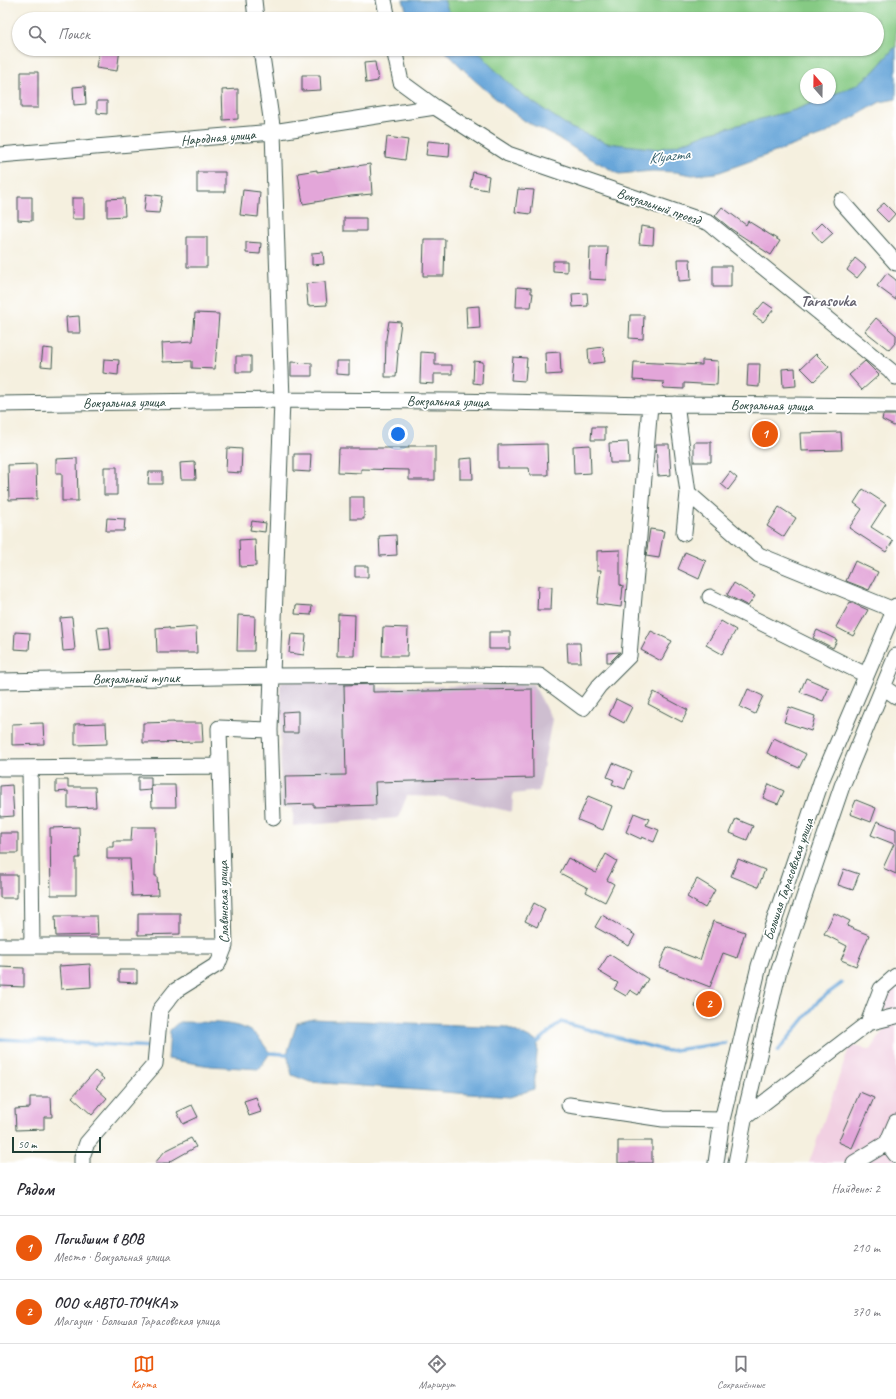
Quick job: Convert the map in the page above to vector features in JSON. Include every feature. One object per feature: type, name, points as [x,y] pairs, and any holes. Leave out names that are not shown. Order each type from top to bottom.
[{"type":"street","points":[[254,0],[255,12]]},
{"type":"street","points":[[384,0],[387,12]]},
{"type":"street","points":[[262,56],[273,132],[282,400],[270,730],[273,818]]},
{"type":"street","name":"Вокзальный проезд","points":[[396,56],[402,82],[434,107],[508,154],[709,223],[894,369]]},
{"type":"street","name":"Народная улица","points":[[0,155],[273,132],[434,107]]},
{"type":"street","points":[[841,201],[896,263]]},
{"type":"street","name":"Вокзальная улица","points":[[0,404],[282,400],[451,400],[650,405],[896,406]]},
{"type":"street","points":[[676,404],[688,493],[684,533]]},
{"type":"street","name":"Вокзальный тупик","points":[[0,681],[272,676],[540,676],[583,708],[599,686],[629,656],[650,405]]},
{"type":"street","points":[[688,493],[759,555],[895,608]]},
{"type":"street","points":[[710,597],[866,675]]},
{"type":"street","name":"Большая Тарасовская улица","points":[[716,1163],[722,1120],[759,966],[822,779],[895,608]]},
{"type":"street","name":"Большая Тарасовская улица","points":[[736,1163],[744,1118],[779,970],[842,786],[896,656]]},
{"type":"street","points":[[883,688],[896,696]]},
{"type":"street","name":"Славянская улица","points":[[82,1163],[82,1157],[87,1143],[155,1064],[160,1010],[175,991],[218,964],[225,946],[219,728],[270,730]]},
{"type":"street","points":[[0,768],[220,766]]},
{"type":"street","points":[[30,768],[32,946]]},
{"type":"street","points":[[0,946],[225,946]]},
{"type":"street","points":[[868,1023],[881,989],[896,976]]},
{"type":"street","points":[[744,1118],[868,1023],[896,1016]]},
{"type":"street","points":[[569,1105],[663,1119],[722,1120]]},
{"type":"street","points":[[896,1122],[891,1142],[896,1155]]},
{"type":"street","points":[[854,1163],[891,1142]]},
{"type":"shaded area","points":[[377,678],[377,688],[533,684],[552,719],[539,791],[513,794],[512,812],[446,797],[407,796],[398,818],[293,826],[293,808],[281,808],[280,682]]},
{"type":"shaded area","points":[[896,984],[896,1163],[809,1163],[850,1045],[871,1050],[889,1021],[881,998]]},
{"type":"green space","points":[[444,0],[896,0],[896,46],[874,71],[857,85],[836,94],[836,68],[800,68],[800,104],[810,104],[795,110],[708,133],[680,144],[659,149],[606,143],[571,128],[518,92],[483,56],[884,56],[884,12],[450,12]]},
{"type":"water","points":[[403,0],[444,0],[450,12],[407,12]]},
{"type":"water","name":"Klyazma","points":[[896,46],[896,99],[880,102],[825,134],[717,173],[692,175],[676,172],[652,171],[619,174],[586,156],[558,138],[525,121],[503,105],[472,78],[450,56],[483,56],[518,92],[571,128],[607,143],[659,149],[680,144],[708,133],[795,110],[810,104],[836,104],[836,94],[857,85],[874,71]]},
{"type":"water","points":[[313,1019],[506,1027],[538,1042],[534,1089],[510,1097],[310,1082],[292,1075],[287,1054],[297,1023]]},
{"type":"water","points":[[179,1022],[222,1023],[243,1028],[252,1032],[259,1038],[270,1053],[259,1069],[210,1066],[168,1059],[170,1030]]},
{"type":"building","points":[[98,56],[119,56],[117,71],[96,68]]},
{"type":"building","points":[[375,62],[378,81],[366,83],[364,63]]},
{"type":"building","points":[[21,72],[38,72],[38,108],[21,108]]},
{"type":"building","points":[[302,75],[320,75],[321,90],[302,91]]},
{"type":"building","points":[[85,86],[86,104],[74,105],[73,87]]},
{"type":"building","points":[[238,89],[238,119],[223,120],[222,90]]},
{"type":"building","points":[[97,101],[107,101],[107,114],[97,113]]},
{"type":"building","points":[[387,137],[408,140],[405,160],[385,157]]},
{"type":"building","points":[[428,141],[450,143],[449,157],[426,155]]},
{"type":"building","points":[[370,164],[372,194],[303,204],[298,173],[317,170],[317,172]]},
{"type":"building","points":[[197,172],[225,172],[225,192],[197,192]]},
{"type":"building","points":[[473,172],[489,176],[487,190],[470,187]]},
{"type":"building","points":[[518,189],[534,190],[531,214],[515,212]]},
{"type":"building","points":[[243,190],[260,192],[258,217],[240,215]]},
{"type":"building","points":[[146,194],[162,196],[159,213],[144,212]]},
{"type":"building","points":[[18,197],[32,197],[32,221],[18,220]]},
{"type":"building","points":[[72,198],[84,198],[84,219],[72,219]]},
{"type":"building","points":[[124,198],[125,216],[107,217],[107,199]]},
{"type":"building","points":[[884,203],[895,214],[888,222],[876,210]]},
{"type":"building","points":[[722,207],[746,225],[748,221],[780,241],[771,255],[731,229],[715,216]]},
{"type":"building","points":[[344,218],[366,218],[366,231],[344,231]]},
{"type":"building","points":[[822,222],[833,233],[822,243],[812,232]]},
{"type":"building","points":[[641,226],[654,228],[653,245],[639,244]]},
{"type":"building","points":[[187,237],[207,237],[207,267],[187,267]]},
{"type":"building","points":[[424,239],[445,239],[444,276],[423,276]]},
{"type":"building","points":[[246,242],[261,243],[260,254],[246,253]]},
{"type":"building","points":[[590,247],[608,247],[606,280],[589,279]]},
{"type":"building","points":[[323,252],[324,264],[312,265],[312,253]]},
{"type":"building","points":[[855,258],[866,267],[857,278],[847,270]]},
{"type":"building","points":[[678,259],[690,259],[691,280],[679,281]]},
{"type":"building","points":[[553,261],[567,261],[567,272],[553,271]]},
{"type":"building","points":[[713,266],[731,266],[731,287],[713,287]]},
{"type":"building","points":[[887,273],[896,280],[896,300],[877,286]]},
{"type":"building","points":[[325,282],[327,305],[308,306],[306,284]]},
{"type":"building","points":[[517,287],[531,288],[531,293],[533,293],[531,307],[516,307]]},
{"type":"building","points":[[587,293],[588,306],[573,307],[572,294]]},
{"type":"building","points":[[764,302],[774,309],[763,322],[753,315]]},
{"type":"building","points":[[479,306],[480,328],[467,329],[466,307]]},
{"type":"building","points":[[195,313],[219,314],[215,369],[192,368],[192,361],[163,362],[162,343],[193,341]]},
{"type":"building","points":[[630,315],[644,315],[643,339],[629,338]]},
{"type":"building","points":[[79,316],[80,333],[67,333],[66,317]]},
{"type":"building","points":[[876,318],[896,335],[896,342],[889,350],[865,331]]},
{"type":"building","points":[[389,321],[401,322],[396,377],[385,377],[386,339]]},
{"type":"building","points":[[603,347],[605,362],[589,364],[588,349]]},
{"type":"building","points":[[43,348],[53,349],[52,367],[41,366]]},
{"type":"building","points":[[421,352],[435,353],[435,365],[452,365],[452,374],[434,374],[434,384],[420,383]]},
{"type":"building","points":[[560,352],[561,374],[546,375],[545,353]]},
{"type":"building","points":[[816,354],[829,367],[814,381],[801,368]]},
{"type":"building","points":[[236,356],[251,356],[251,372],[236,372]]},
{"type":"building","points":[[513,357],[527,358],[525,381],[511,380]]},
{"type":"building","points":[[104,359],[119,360],[118,375],[103,373]]},
{"type":"building","points":[[702,360],[718,361],[717,385],[684,383],[684,389],[663,388],[664,382],[633,380],[634,362],[702,365]]},
{"type":"building","points":[[336,361],[349,361],[349,375],[336,374]]},
{"type":"building","points":[[474,361],[483,362],[482,384],[473,383]]},
{"type":"building","points":[[865,361],[879,375],[862,390],[849,375]]},
{"type":"building","points":[[291,362],[312,363],[312,376],[291,376]]},
{"type":"building","points":[[748,364],[760,364],[759,387],[747,386]]},
{"type":"building","points":[[795,368],[796,386],[783,387],[782,369]]},
{"type":"building","points":[[883,415],[896,415],[896,427],[882,420]]},
{"type":"building","points":[[592,427],[605,427],[605,440],[591,440]]},
{"type":"building","points":[[841,432],[842,450],[801,451],[800,433]]},
{"type":"building","points":[[628,442],[629,463],[610,463],[609,443]]},
{"type":"building","points":[[694,442],[711,442],[711,462],[694,462]]},
{"type":"building","points":[[547,444],[548,475],[530,475],[529,468],[498,468],[498,445]]},
{"type":"building","points":[[656,444],[669,444],[671,475],[658,476]]},
{"type":"building","points":[[590,445],[591,473],[574,474],[573,446]]},
{"type":"building","points":[[408,446],[435,446],[435,480],[409,480],[409,470],[361,469],[361,473],[338,472],[339,448],[409,448]]},
{"type":"building","points":[[227,448],[242,449],[241,473],[226,472]]},
{"type":"building","points":[[294,454],[311,454],[310,472],[294,471]]},
{"type":"building","points":[[77,458],[78,501],[62,501],[62,473],[56,473],[56,459]]},
{"type":"building","points":[[472,458],[473,479],[460,479],[460,459]]},
{"type":"building","points":[[195,462],[196,479],[181,479],[180,463]]},
{"type":"building","points":[[36,464],[37,499],[9,500],[8,465]]},
{"type":"building","points":[[104,467],[117,467],[117,495],[104,495]]},
{"type":"building","points":[[149,472],[162,472],[162,484],[148,484]]},
{"type":"building","points":[[730,472],[737,478],[728,490],[721,484]]},
{"type":"building","points":[[863,489],[886,504],[871,527],[893,541],[886,552],[849,528],[862,509],[854,503]]},
{"type":"building","points":[[350,497],[364,497],[364,519],[350,519]]},
{"type":"building","points":[[779,507],[796,518],[784,537],[767,526]]},
{"type":"building","points":[[107,518],[125,519],[124,531],[106,531]]},
{"type":"building","points":[[252,521],[266,523],[265,532],[250,530]]},
{"type":"building","points":[[650,529],[664,531],[659,558],[646,556]]},
{"type":"building","points":[[396,535],[397,555],[380,556],[379,536]]},
{"type":"building","points":[[255,539],[256,566],[240,567],[239,540]]},
{"type":"building","points":[[620,550],[620,585],[623,586],[621,607],[597,604],[601,570],[597,570],[597,551]]},
{"type":"building","points":[[685,552],[706,561],[699,579],[678,569]]},
{"type":"building","points":[[855,561],[878,572],[869,590],[846,581]]},
{"type":"building","points":[[355,566],[368,566],[368,577],[355,577]]},
{"type":"building","points":[[734,583],[755,596],[748,606],[727,595]]},
{"type":"building","points":[[538,586],[552,587],[551,610],[537,610]]},
{"type":"building","points":[[850,602],[868,610],[853,636],[836,627]]},
{"type":"building","points":[[296,605],[312,606],[311,615],[295,614]]},
{"type":"building","points":[[338,614],[355,615],[354,656],[337,656]]},
{"type":"building","points":[[238,615],[255,616],[254,651],[237,651]]},
{"type":"building","points":[[72,617],[75,650],[63,651],[60,618]]},
{"type":"building","points":[[721,621],[736,630],[722,654],[706,645]]},
{"type":"building","points":[[109,627],[111,649],[100,650],[97,628]]},
{"type":"building","points":[[169,627],[169,629],[196,627],[197,653],[157,653],[156,628]]},
{"type":"building","points":[[383,627],[408,628],[407,656],[382,656]]},
{"type":"building","points":[[817,630],[837,640],[833,648],[813,638]]},
{"type":"building","points":[[651,631],[672,641],[661,661],[641,650]]},
{"type":"building","points":[[15,632],[30,633],[29,650],[14,649]]},
{"type":"building","points":[[489,632],[510,632],[510,649],[489,649]]},
{"type":"building","points":[[291,634],[306,635],[304,655],[289,653]]},
{"type":"building","points":[[567,643],[580,643],[581,662],[568,662]]},
{"type":"building","points":[[620,652],[610,662],[607,662],[607,653]]},
{"type":"building","points":[[806,678],[829,688],[823,701],[800,692]]},
{"type":"building","points":[[373,684],[373,692],[532,689],[533,778],[375,782],[376,805],[314,807],[314,804],[286,805],[285,776],[346,775],[344,685]]},
{"type":"building","points":[[748,689],[763,696],[755,714],[740,707]]},
{"type":"building","points":[[654,692],[688,710],[682,722],[648,704]]},
{"type":"building","points":[[616,699],[632,707],[624,723],[609,715]]},
{"type":"building","points":[[789,707],[815,716],[811,731],[784,722]]},
{"type":"building","points":[[298,711],[298,733],[284,733],[283,712]]},
{"type":"building","points":[[43,723],[44,744],[12,745],[12,724]]},
{"type":"building","points":[[106,723],[107,744],[75,745],[75,724]]},
{"type":"building","points":[[143,723],[202,723],[203,742],[143,743]]},
{"type":"building","points":[[774,738],[806,754],[799,768],[767,753]]},
{"type":"building","points":[[613,763],[632,771],[625,789],[612,784],[614,780],[607,777]]},
{"type":"building","points":[[138,777],[151,777],[151,790],[138,791]]},
{"type":"building","points":[[56,780],[68,780],[68,787],[95,787],[96,807],[68,808],[68,791],[56,792]]},
{"type":"building","points":[[769,784],[784,791],[778,804],[763,798]]},
{"type":"building","points":[[12,785],[14,816],[0,817],[0,786]]},
{"type":"building","points":[[151,785],[175,785],[176,807],[152,807]]},
{"type":"building","points":[[588,796],[612,806],[603,830],[578,820]]},
{"type":"building","points":[[856,800],[876,808],[871,822],[850,814]]},
{"type":"building","points":[[634,813],[649,819],[646,825],[659,830],[654,842],[642,837],[641,839],[626,832]]},
{"type":"building","points":[[736,819],[753,826],[747,840],[730,833]]},
{"type":"building","points":[[877,821],[896,829],[896,874],[883,868],[894,844],[871,835]]},
{"type":"building","points":[[79,827],[80,858],[76,858],[76,895],[51,895],[50,828]]},
{"type":"building","points":[[132,827],[156,827],[155,876],[157,876],[158,895],[132,896],[130,859],[107,859],[107,847],[113,847],[113,841],[131,841]]},
{"type":"building","points":[[0,833],[18,833],[18,853],[0,853]]},
{"type":"building","points":[[606,854],[617,861],[607,880],[614,884],[605,902],[586,892],[588,888],[560,873],[568,858],[596,873]]},
{"type":"building","points":[[738,859],[765,870],[758,887],[731,876]]},
{"type":"building","points":[[844,869],[859,874],[853,890],[838,885]]},
{"type":"building","points":[[0,875],[17,875],[17,898],[0,898]]},
{"type":"building","points":[[697,879],[715,890],[705,908],[687,897]]},
{"type":"building","points":[[534,903],[545,909],[537,927],[525,921]]},
{"type":"building","points":[[138,913],[180,913],[180,934],[138,935]]},
{"type":"building","points":[[834,913],[850,921],[847,926],[869,935],[856,966],[841,960],[847,946],[824,934]]},
{"type":"building","points":[[602,915],[635,935],[629,946],[595,927]]},
{"type":"building","points":[[55,916],[97,916],[98,935],[56,936]]},
{"type":"building","points":[[713,921],[745,932],[737,958],[723,953],[710,987],[659,967],[667,947],[700,960]]},
{"type":"building","points":[[609,954],[648,979],[638,995],[630,990],[626,996],[614,989],[618,983],[598,971]]},
{"type":"building","points":[[90,964],[91,987],[61,989],[59,966]]},
{"type":"building","points":[[0,967],[24,968],[24,987],[0,986]]},
{"type":"building","points":[[119,970],[137,970],[137,983],[119,982]]},
{"type":"building","points":[[699,995],[715,1001],[711,1012],[695,1007]]},
{"type":"building","points":[[95,1071],[104,1079],[96,1088],[107,1098],[92,1115],[72,1097]]},
{"type":"building","points":[[860,1092],[874,1098],[852,1148],[838,1142]]},
{"type":"building","points":[[30,1097],[51,1097],[52,1117],[44,1117],[44,1129],[16,1130],[15,1109],[30,1108]]},
{"type":"building","points":[[256,1097],[261,1112],[249,1116],[244,1101]]},
{"type":"building","points":[[192,1105],[198,1117],[183,1124],[177,1112]]},
{"type":"building","points":[[191,1138],[196,1147],[169,1163],[155,1163],[165,1151]]},
{"type":"building","points":[[618,1141],[652,1141],[652,1163],[618,1163]]},
{"type":"waterway","points":[[778,1051],[819,1000],[842,983]]},
{"type":"waterway","points":[[538,1042],[561,1022],[667,1051],[725,1043]]},
{"type":"waterway","points":[[0,1039],[153,1047]]},
{"type":"waterway","points":[[267,1053],[287,1054]]},
{"type":"place","name":"Погибшим в ВОВ","points":[[765,434]]},
{"type":"place","name":"ООО «АВТО-ТОЧКА»","points":[[709,1004]]},
{"type":"district","name":"Tarasovka","points":[[828,300]]}]
